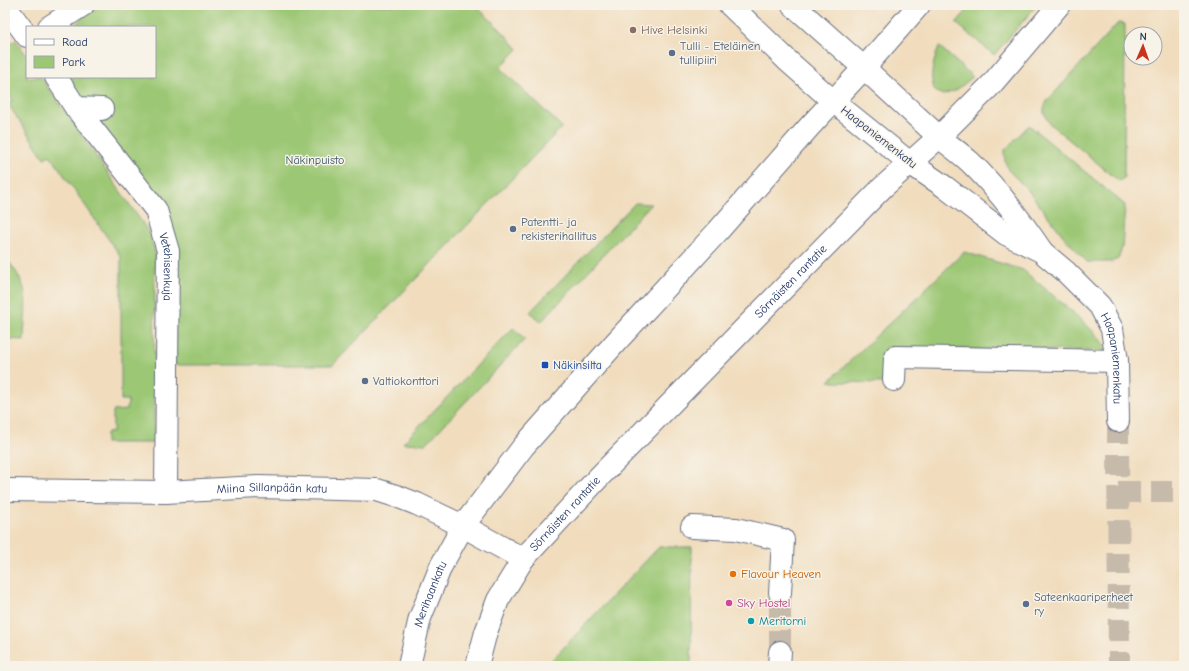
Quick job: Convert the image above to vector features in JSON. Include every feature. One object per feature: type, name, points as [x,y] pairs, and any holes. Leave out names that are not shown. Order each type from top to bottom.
[{"type":"main road","points":[[51,26],[83,5]]},
{"type":"main road","name":"Haapaniemenkatu","points":[[730,5],[789,62],[833,101],[910,163],[945,187],[1006,234],[1041,251],[1066,272],[1100,306],[1112,329],[1117,361],[1118,421]]},
{"type":"main road","name":"Haapaniemenkatu","points":[[793,5],[939,137],[969,162],[987,180],[1018,216],[1041,251]]},
{"type":"main road","points":[[463,526],[523,447],[615,343],[718,232],[919,5]]},
{"type":"main road","name":"Sörnäisten rantatie","points":[[523,559],[621,455],[882,188],[939,137],[991,85],[1059,5]]},
{"type":"main road","points":[[5,6],[26,35]]},
{"type":"main road","name":"Vetehisenkuja","points":[[57,78],[76,108],[156,210],[168,251],[166,492]]},
{"type":"main road","points":[[76,108],[102,109]]},
{"type":"main road","points":[[894,380],[895,357],[1117,361]]},
{"type":"main road","name":"Miina Sillanpään katu","points":[[5,490],[166,492],[258,487],[377,490],[417,504],[463,526],[523,559]]},
{"type":"main road","name":"Merihaankatu","points":[[409,666],[420,618],[430,591],[441,566],[463,526]]},
{"type":"main road","points":[[692,527],[736,529],[783,540],[780,593]]},
{"type":"main road","points":[[477,666],[486,632],[498,600],[523,559]]},
{"type":"green space","name":"Näkinpuisto","points":[[102,5],[475,5],[518,49],[500,68],[562,127],[333,365],[175,365],[176,242],[169,217],[68,78],[156,78],[156,26],[74,26],[82,18]]},
{"type":"green space","points":[[972,5],[1037,5],[994,55],[956,23]]},
{"type":"green space","points":[[1118,23],[1125,24],[1125,26],[1123,26],[1123,66],[1125,66],[1124,178],[1119,181],[1050,124],[1044,113],[1044,108],[1047,101]]},
{"type":"green space","points":[[16,40],[26,55],[26,78],[42,78],[148,231],[155,251],[154,443],[106,443],[106,433],[113,432],[113,411],[127,410],[128,400],[121,400],[121,257],[50,155],[44,158],[8,104],[13,100],[5,89],[5,47]]},
{"type":"green space","points":[[939,46],[973,77],[955,91],[943,95],[935,91],[932,80],[932,69]]},
{"type":"green space","points":[[1029,125],[1125,205],[1122,248],[1118,259],[1112,262],[1087,262],[1064,237],[1027,189],[1008,170],[1004,151]]},
{"type":"green space","points":[[635,203],[651,204],[541,322],[530,312]]},
{"type":"green space","points":[[964,252],[1023,270],[1075,314],[1095,333],[1109,351],[884,348],[883,383],[829,381]]},
{"type":"green space","points":[[5,256],[18,276],[24,289],[26,303],[24,340],[5,339]]},
{"type":"green space","points":[[513,328],[525,339],[426,444],[403,443]]},
{"type":"green space","points":[[659,547],[692,547],[691,666],[546,666]]},
{"type":"tunnel","points":[[1118,421],[1119,666]]},
{"type":"tunnel","points":[[1118,492],[1184,492]]},
{"type":"tunnel","points":[[780,593],[780,652]]},
{"type":"place","name":"Hive Helsinki","points":[[633,30]]},
{"type":"place","name":"Tulli - Eteläinen tullipiiri","points":[[672,53]]},
{"type":"place","name":"Patentti- ja rekisterihallitus","points":[[513,229]]},
{"type":"place","name":"Näkinsilta","points":[[545,365]]},
{"type":"place","name":"Valtiokonttori","points":[[365,381]]},
{"type":"place","name":"Flavour Heaven","points":[[733,574]]},
{"type":"place","name":"Sky Hostel","points":[[729,603]]},
{"type":"place","name":"Sateenkaariperheet ry","points":[[1026,604]]},
{"type":"place","name":"Meritorni","points":[[751,621]]}]
